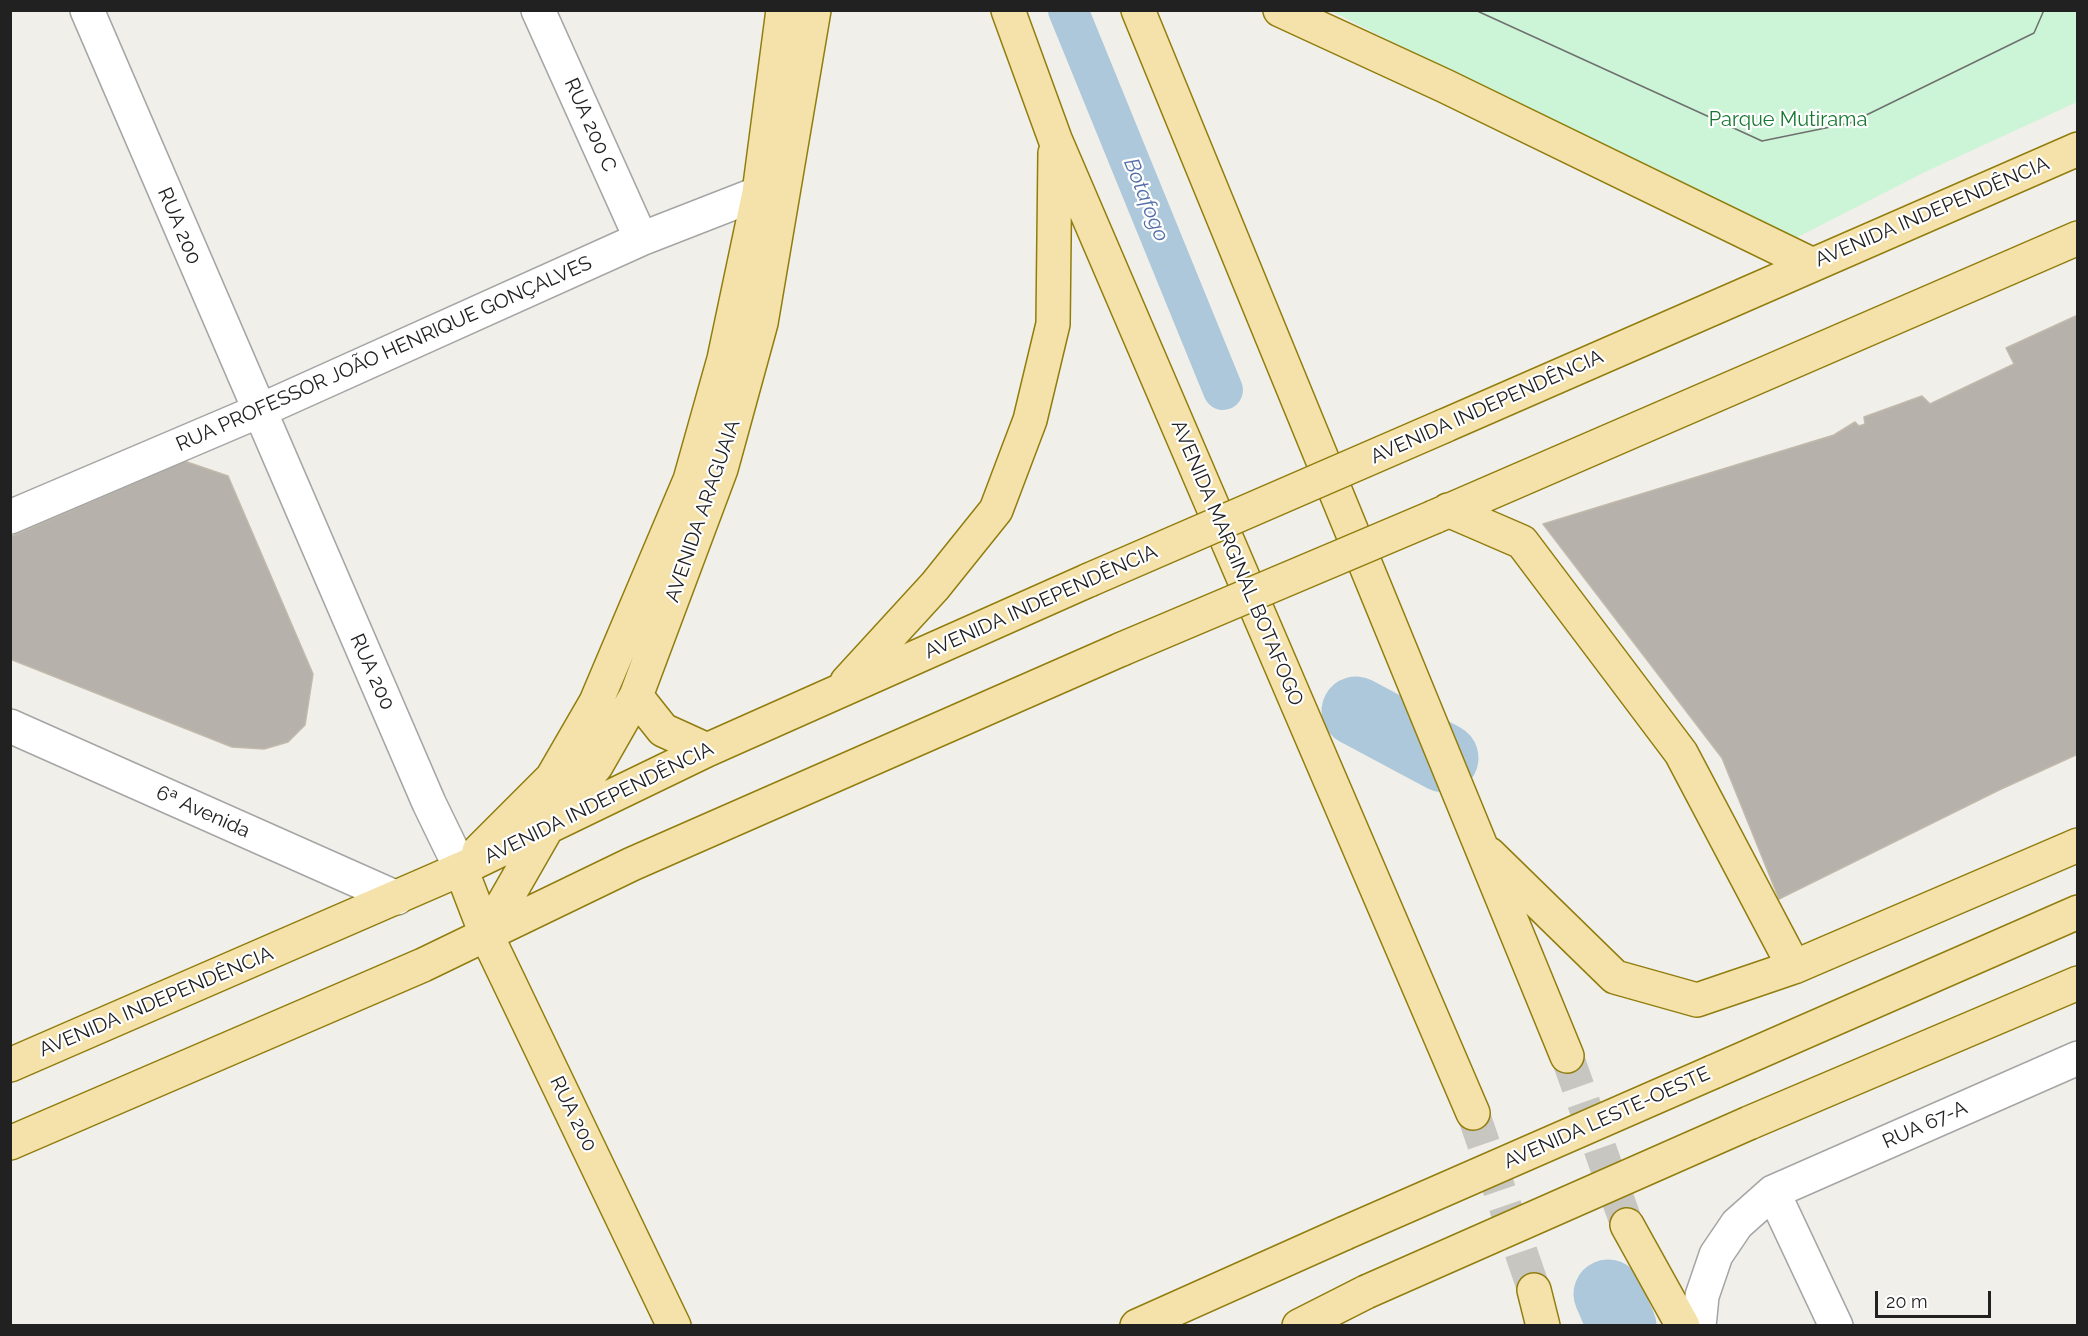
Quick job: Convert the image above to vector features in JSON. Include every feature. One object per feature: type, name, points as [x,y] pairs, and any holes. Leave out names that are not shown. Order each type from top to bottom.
[{"type":"main road","name":"AVENIDA ARAGUAIA","points":[[461,869],[552,778],[596,702],[690,480],[724,359],[759,193],[783,10]]},
{"type":"main road","name":"AVENIDA ARAGUAIA","points":[[486,934],[548,826],[596,766],[636,696],[721,469],[761,323],[814,10]]},
{"type":"main road","name":"AVENIDA MARGINAL BOTAFOGO","points":[[1008,10],[1055,140],[1473,1113]]},
{"type":"main road","points":[[1138,10],[1567,1056]]},
{"type":"main road","points":[[1280,10],[1445,86],[1811,264]]},
{"type":"main road","points":[[837,692],[935,586],[996,510],[1030,420],[1053,324],[1055,140]]},
{"type":"main road","name":"AVENIDA INDEPENDÊNCIA","points":[[10,1065],[397,898],[707,750],[1089,580],[2078,149]]},
{"type":"main road","points":[[10,1143],[423,965],[632,864],[1122,649],[2078,238]]},
{"type":"main road","points":[[1441,513],[1522,542],[1681,753],[1794,967]]},
{"type":"main road","points":[[636,696],[663,730],[707,750]]},
{"type":"main road","points":[[1479,844],[1615,976],[1697,1000],[1794,967],[2078,845]]},
{"type":"main road","name":"RUA 200","points":[[461,869],[486,934],[674,1326]]},
{"type":"main road","name":"AVENIDA LESTE-OESTE","points":[[1137,1326],[2078,912]]},
{"type":"main road","points":[[1299,1326],[1366,1292],[1749,1123],[2078,983]]},
{"type":"main road","points":[[1627,1225],[1683,1326]]},
{"type":"main road","points":[[1534,1290],[1544,1326]]},
{"type":"street","name":"RUA 200","points":[[87,10],[429,803],[461,869]]},
{"type":"street","name":"RUA 200 C","points":[[538,10],[641,239]]},
{"type":"street","name":"RUA PROFESSOR JOÃO HENRIQUE GONÇALVES","points":[[12,511],[259,411],[641,239],[759,193]]},
{"type":"street","name":"6ª Avenida","points":[[10,726],[397,898]]},
{"type":"street","name":"RUA 67-A","points":[[1700,1326],[1702,1296],[1716,1255],[1737,1224],[1773,1192],[2078,1058]]},
{"type":"street","points":[[1773,1192],[1836,1326]]},
{"type":"green space","name":"Parque Mutirama","points":[[1331,11],[2077,11],[2077,102],[1925,172],[1788,242]]},
{"type":"building","points":[[2078,315],[2078,754],[1999,790],[1779,899],[1722,758],[1543,524],[1834,435],[1855,422],[1859,426],[1865,424],[1864,417],[1922,396],[1930,404],[2014,364],[2006,348]]},
{"type":"building","points":[[184,461],[228,476],[313,674],[305,725],[288,742],[264,749],[232,747],[10,659],[10,537]]},
{"type":"waterway","name":"Botafogo","points":[[1068,10],[1223,390]]},
{"type":"waterway","points":[[1356,711],[1444,758]]},
{"type":"waterway","points":[[1608,1294],[1622,1326]]},
{"type":"tunnel","points":[[1567,1056],[1627,1225]]},
{"type":"tunnel","points":[[1473,1113],[1534,1290]]},
{"type":"tram line","points":[[1475,10],[1762,141],[1850,123],[2034,33],[2044,10]]}]
